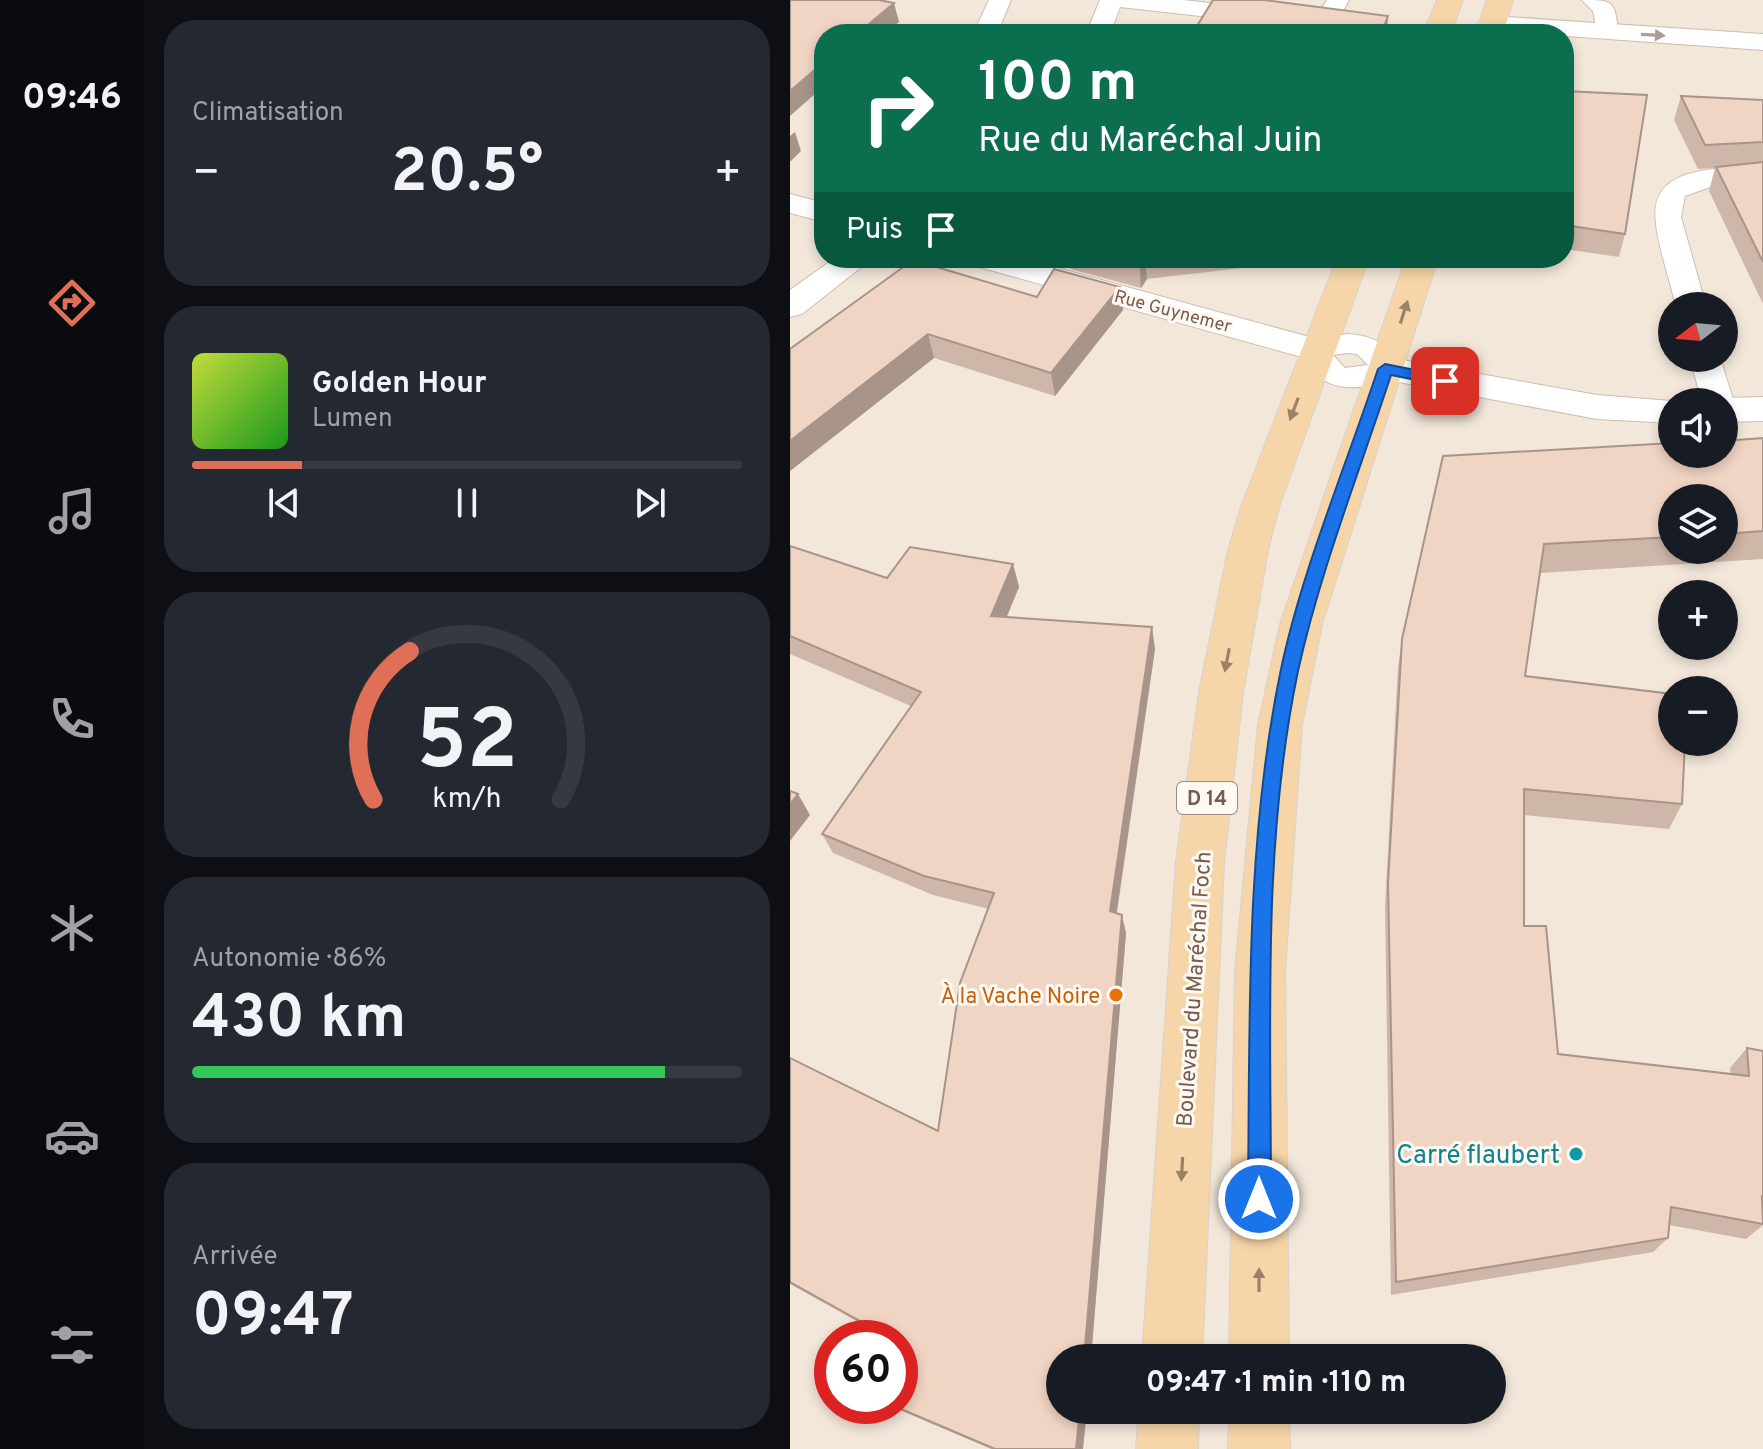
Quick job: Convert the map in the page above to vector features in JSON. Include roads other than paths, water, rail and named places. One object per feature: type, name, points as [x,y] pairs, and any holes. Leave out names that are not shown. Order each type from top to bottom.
[{"type":"main road","points":[[1441,24],[1450,0]]},
{"type":"main road","name":"Boulevard du Maréchal Foch","points":[[1173,1344],[1200,862],[1221,692],[1248,550],[1279,449],[1349,268]]},
{"type":"main road","points":[[1259,1344],[1260,971],[1268,841],[1280,725],[1301,624],[1419,268]]},
{"type":"main road","points":[[1167,1449],[1168,1424]]},
{"type":"main road","points":[[1259,1424],[1259,1449]]},
{"type":"street","points":[[1493,19],[1536,24]]},
{"type":"street","points":[[1574,28],[1763,42]]},
{"type":"street","points":[[790,203],[814,210]]},
{"type":"street","points":[[790,306],[843,268]]},
{"type":"street","name":"Rue Guynemer","points":[[1026,268],[1316,350]]},
{"type":"street","points":[[1385,369],[1597,407],[1658,410]]},
{"type":"street","points":[[1738,410],[1763,409]]},
{"type":"lane","points":[[989,24],[1000,0]]},
{"type":"lane","points":[[1102,24],[1111,0]]},
{"type":"lane","points":[[1121,0],[1326,23],[1338,0]]},
{"type":"lane","points":[[1593,0],[1604,9],[1606,32]]},
{"type":"lane","points":[[1687,292],[1667,217],[1672,192],[1686,183],[1709,177],[1763,175]]},
{"type":"lane","points":[[1316,350],[1324,368],[1338,377],[1367,378],[1385,369]]},
{"type":"place","name":"À la Vache Noire","points":[[1116,995]]},
{"type":"place","name":"Carré flaubert","points":[[1576,1154]]}]
